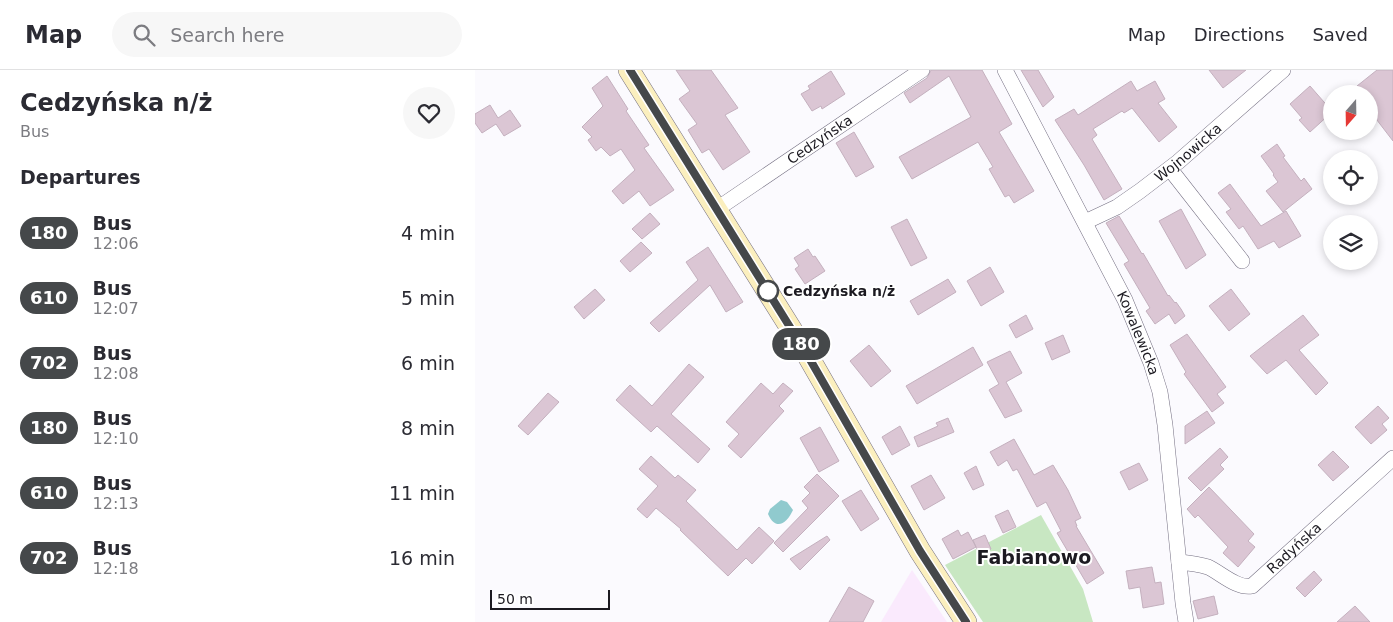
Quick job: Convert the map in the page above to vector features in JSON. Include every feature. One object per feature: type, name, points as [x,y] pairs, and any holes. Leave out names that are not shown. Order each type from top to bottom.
[{"type":"street","points":[[629,70],[808,356],[920,551],[966,622]]},
{"type":"street","name":"Cedzyńska","points":[[717,209],[921,70]]},
{"type":"street","name":"Kowalewicka","points":[[1005,70],[1085,222],[1134,319],[1147,351],[1160,392],[1165,424],[1186,622]]},
{"type":"street","name":"Wojnowicka","points":[[1085,222],[1117,207],[1170,169],[1283,70]]},
{"type":"street","points":[[1170,169],[1242,261]]},
{"type":"street","name":"Radyńska","points":[[1179,562],[1210,568],[1241,585],[1252,586],[1393,458]]},
{"type":"shaded area","points":[[912,570],[947,622],[881,622]]},
{"type":"green space","points":[[1041,515],[1083,589],[1093,622],[983,622],[945,565]]},
{"type":"water","points":[[781,500],[787,502],[793,510],[785,522],[778,524],[771,520],[768,514],[770,509]]},
{"type":"building","points":[[676,70],[711,70],[738,108],[725,115],[750,152],[723,170],[709,149],[702,153],[688,130],[697,124],[679,99],[690,91]]},
{"type":"building","points":[[931,70],[982,70],[1012,124],[999,132],[1034,191],[1014,203],[1009,195],[1005,197],[989,169],[993,167],[978,142],[912,179],[899,157],[971,117],[949,76],[910,103],[904,93],[927,78]]},
{"type":"building","points":[[1021,70],[1038,70],[1054,97],[1043,107]]},
{"type":"building","points":[[1209,70],[1246,70],[1223,88]]},
{"type":"building","points":[[1377,70],[1393,70],[1393,141],[1378,121],[1378,85],[1358,85]]},
{"type":"building","points":[[831,71],[845,94],[822,109],[821,106],[812,111],[801,94],[810,89],[808,86]]},
{"type":"building","points":[[607,76],[628,109],[626,111],[649,145],[644,148],[674,190],[650,206],[639,191],[623,204],[612,191],[635,170],[621,149],[610,156],[601,147],[596,151],[588,140],[592,137],[582,127],[603,106],[592,88]]},
{"type":"building","points":[[1131,81],[1137,91],[1155,81],[1165,99],[1158,103],[1177,127],[1159,142],[1132,108],[1124,113],[1122,111],[1093,129],[1097,135],[1092,139],[1122,189],[1104,200],[1055,120],[1074,109],[1078,115]]},
{"type":"building","points":[[1310,86],[1323,101],[1323,120],[1310,132],[1299,120],[1302,118],[1290,104]]},
{"type":"building","points":[[490,105],[498,118],[510,110],[521,126],[504,136],[496,124],[482,133],[475,123],[475,114]]},
{"type":"building","points":[[854,132],[874,167],[856,177],[836,143]]},
{"type":"building","points":[[1277,144],[1285,156],[1283,157],[1301,181],[1304,178],[1312,189],[1283,212],[1266,191],[1278,182],[1261,156]]},
{"type":"building","points":[[1230,184],[1261,226],[1286,211],[1301,236],[1279,248],[1274,241],[1258,249],[1243,226],[1239,229],[1226,212],[1231,209],[1218,193]]},
{"type":"building","points":[[1181,209],[1206,255],[1186,269],[1159,221]]},
{"type":"building","points":[[650,213],[660,224],[642,239],[632,229]]},
{"type":"building","points":[[1119,216],[1168,296],[1176,302],[1185,316],[1175,324],[1169,314],[1155,324],[1146,311],[1150,308],[1124,264],[1129,261],[1106,223]]},
{"type":"building","points":[[907,219],[927,258],[911,266],[891,227]]},
{"type":"building","points":[[641,242],[652,253],[630,272],[620,261]]},
{"type":"building","points":[[708,247],[743,302],[726,312],[710,285],[659,332],[650,323],[698,280],[686,262]]},
{"type":"building","points":[[808,249],[825,271],[805,284],[795,269],[799,266],[794,258]]},
{"type":"building","points":[[990,267],[1004,292],[981,306],[967,281]]},
{"type":"building","points":[[948,279],[956,292],[918,315],[910,301]]},
{"type":"building","points":[[595,289],[605,300],[584,319],[574,307]]},
{"type":"building","points":[[1231,289],[1250,314],[1229,331],[1209,306]]},
{"type":"building","points":[[1026,315],[1033,329],[1016,338],[1009,325]]},
{"type":"building","points":[[1303,315],[1319,335],[1299,350],[1328,383],[1316,395],[1286,360],[1267,374],[1250,356]]},
{"type":"building","points":[[1187,334],[1226,387],[1217,394],[1224,403],[1212,412],[1184,374],[1186,372],[1170,345]]},
{"type":"building","points":[[1063,335],[1070,352],[1052,360],[1045,343]]},
{"type":"building","points":[[869,345],[891,371],[871,387],[850,361]]},
{"type":"building","points":[[973,347],[983,365],[917,404],[906,386]]},
{"type":"building","points":[[1010,351],[1022,373],[1006,382],[1022,411],[1005,418],[989,390],[999,384],[987,362]]},
{"type":"building","points":[[689,364],[704,377],[671,414],[710,449],[698,463],[657,426],[651,432],[616,400],[630,385],[652,406]]},
{"type":"building","points":[[761,383],[773,394],[783,383],[793,391],[779,406],[784,411],[741,458],[728,446],[739,434],[726,422]]},
{"type":"building","points":[[548,393],[559,402],[528,435],[518,426]]},
{"type":"building","points":[[1378,406],[1389,418],[1382,424],[1387,430],[1371,444],[1355,427]]},
{"type":"building","points":[[1207,411],[1215,423],[1185,444],[1185,426]]},
{"type":"building","points":[[948,418],[954,432],[918,447],[914,437],[938,426],[936,423]]},
{"type":"building","points":[[900,426],[910,445],[892,455],[882,437]]},
{"type":"building","points":[[820,427],[839,461],[819,472],[800,438]]},
{"type":"building","points":[[1014,439],[1034,475],[1053,465],[1068,490],[1081,518],[1075,521],[1076,526],[1104,573],[1087,584],[1057,533],[1061,531],[1046,502],[1037,507],[1017,469],[1013,471],[1007,460],[998,466],[990,452]]},
{"type":"building","points":[[1220,448],[1228,457],[1220,465],[1224,469],[1201,491],[1188,478]]},
{"type":"building","points":[[1333,451],[1349,467],[1333,481],[1318,465]]},
{"type":"building","points":[[651,456],[675,478],[678,475],[696,490],[686,501],[737,550],[759,527],[774,541],[752,564],[746,558],[728,576],[681,529],[656,508],[647,518],[637,509],[658,486],[639,469]]},
{"type":"building","points":[[1139,463],[1148,480],[1129,490],[1120,472]]},
{"type":"building","points":[[976,466],[984,485],[973,490],[964,473]]},
{"type":"building","points":[[817,474],[839,496],[783,552],[774,543],[808,508],[802,501],[810,493],[804,487]]},
{"type":"building","points":[[931,475],[945,498],[924,510],[911,486]]},
{"type":"building","points":[[1209,487],[1254,534],[1248,541],[1255,547],[1238,567],[1223,553],[1228,547],[1198,515],[1195,518],[1187,509]]},
{"type":"building","points":[[861,490],[879,519],[861,531],[842,501]]},
{"type":"building","points":[[1008,510],[1016,527],[1003,533],[995,516]]},
{"type":"building","points":[[958,530],[961,536],[968,532],[976,547],[953,559],[942,539]]},
{"type":"building","points":[[985,535],[991,549],[979,554],[973,540]]},
{"type":"building","points":[[827,536],[830,540],[800,570],[790,559]]},
{"type":"building","points":[[1152,567],[1155,583],[1161,582],[1164,604],[1143,608],[1140,587],[1129,589],[1126,571]]},
{"type":"building","points":[[1314,571],[1322,580],[1305,597],[1296,588]]},
{"type":"building","points":[[849,587],[874,601],[863,622],[829,622]]},
{"type":"building","points":[[1214,596],[1218,614],[1198,619],[1193,601]]},
{"type":"building","points":[[1355,606],[1370,622],[1337,622]]},
{"type":"bus line","name":"180","points":[[630,70],[808,356],[934,575],[966,622]]},
{"type":"place","name":"Cedzyńska n/ż","points":[[768,291]]},
{"type":"district","name":"Fabianowo","points":[[1034,557]]}]
